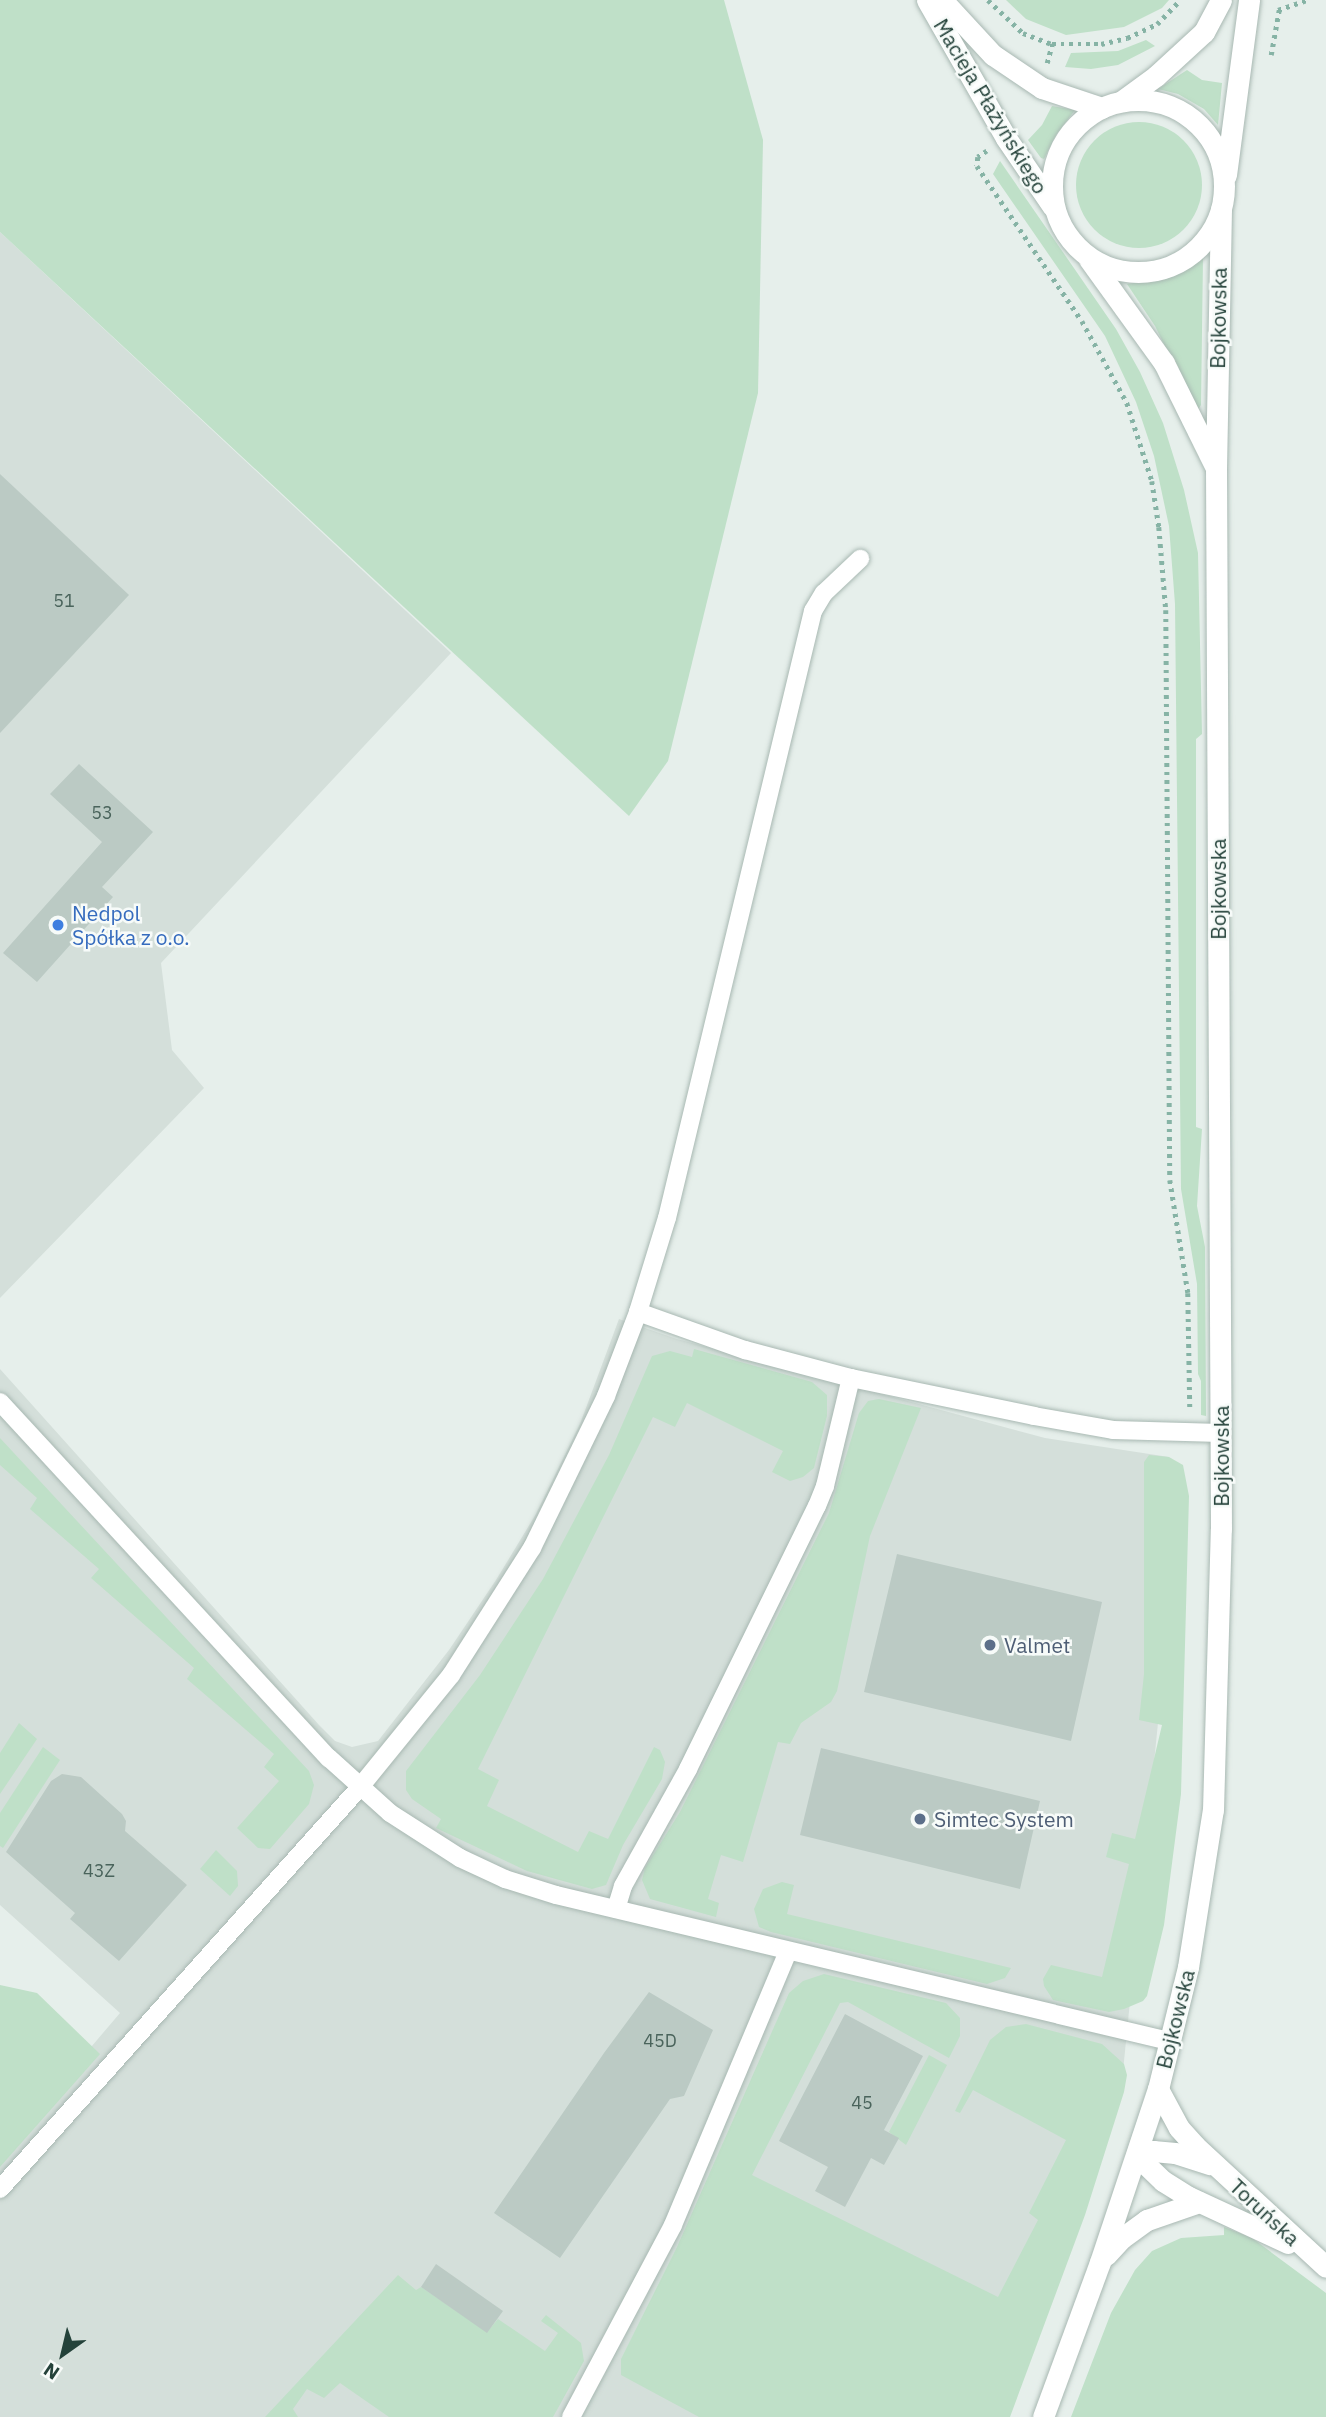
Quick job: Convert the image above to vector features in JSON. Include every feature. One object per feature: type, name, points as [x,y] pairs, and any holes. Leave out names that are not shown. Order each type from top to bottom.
[{"type":"street","name":"Macieja Płażyńskiego","points":[[927,0],[1006,138],[1056,212]]},
{"type":"street","name":"Macieja Płażyńskiego","points":[[942,0],[993,55],[1042,88],[1112,104]]},
{"type":"street","points":[[1221,0],[1204,32],[1156,76],[1082,121],[1065,140],[1055,163],[1052,187],[1056,212],[1068,235],[1085,254],[1106,265],[1129,272],[1153,270],[1176,263],[1204,241],[1221,209],[1248,5]]},
{"type":"street","points":[[1112,104],[1147,100],[1171,106],[1193,119],[1210,138],[1221,161],[1225,185]]},
{"type":"street","name":"Bojkowska","points":[[1043,2417],[1100,2262],[1157,2089],[1192,1942],[1213,1810],[1218,1717],[1221,1433],[1216,324],[1221,209]]},
{"type":"street","name":"Bojkowska","points":[[1085,254],[1164,363],[1216,469]]},
{"type":"street","name":"Toruńska","points":[[1157,2089],[1180,2128],[1217,2168],[1319,2261]]},
{"type":"street","name":"Toruńska","points":[[1136,2156],[1153,2151],[1175,2153],[1217,2168]]},
{"type":"street","name":"Toruńska","points":[[1136,2156],[1163,2181],[1199,2202],[1251,2224],[1319,2261]]},
{"type":"street","name":"Toruńska","points":[[1100,2262],[1122,2238],[1147,2220],[1199,2202]]},
{"type":"lane","points":[[0,2189],[360,1787],[451,1675],[532,1548],[606,1396],[638,1311],[667,1218],[813,611],[824,593],[860,559]]},
{"type":"lane","points":[[638,1311],[745,1350],[851,1378],[1113,1430],[1221,1433]]},
{"type":"lane","points":[[617,1909],[623,1886],[688,1769],[817,1506],[825,1486],[851,1378]]},
{"type":"lane","points":[[0,1402],[329,1758],[360,1787],[424,1838],[460,1858],[506,1879],[617,1909],[1169,2041]]},
{"type":"lane","points":[[571,2417],[673,2225],[788,1951]]},
{"type":"path","points":[[988,0],[1023,33],[1052,44],[1101,44],[1127,38],[1157,24],[1180,0]]},
{"type":"path","points":[[1248,5],[1279,10],[1307,0]]},
{"type":"path","points":[[1047,64],[1052,44]]},
{"type":"path","points":[[992,147],[978,157],[976,166],[1082,321],[1127,403],[1152,481],[1166,610],[1170,1180],[1188,1293],[1190,1433]]},
{"type":"shaded area","points":[[0,232],[451,653],[161,963],[172,1050],[204,1088],[0,1298]]},
{"type":"shaded area","points":[[619,1319],[677,1339],[1045,1438],[1169,1457],[1181,1494],[1122,2081],[1009,2417],[0,2417],[0,2154],[120,2013],[0,1905],[0,1369],[319,1725],[335,1741],[352,1747],[378,1741],[449,1650],[496,1580],[536,1514],[580,1424]]},
{"type":"green space","points":[[0,0],[724,0],[763,140],[758,393],[668,761],[629,816],[0,232]]},
{"type":"green space","points":[[1006,0],[1169,0],[1162,8],[1124,27],[1066,35],[1026,19]]},
{"type":"green space","points":[[1146,40],[1155,46],[1118,65],[1091,69],[1065,67],[1071,53],[1118,51]]},
{"type":"green space","points":[[1187,70],[1202,80],[1222,83],[1218,125],[1204,109],[1178,94],[1158,89]]},
{"type":"green space","points":[[1052,106],[1075,110],[1056,135],[1044,159],[1028,140],[1042,125]]},
{"type":"green space","points":[[1139,122],[1163,127],[1183,141],[1197,161],[1202,185],[1197,209],[1183,229],[1163,243],[1139,248],[1115,243],[1095,229],[1081,209],[1076,185],[1081,161],[1095,141],[1115,127]]},
{"type":"green space","points":[[1000,161],[1116,329],[1140,372],[1163,423],[1184,490],[1198,553],[1202,734],[1196,739],[1196,1127],[1202,1129],[1197,1206],[1205,1247],[1206,1416],[1201,1415],[1201,1381],[1198,1374],[1197,1284],[1181,1189],[1175,604],[1169,526],[1154,456],[1136,402],[1105,336],[993,174]]},
{"type":"green space","points":[[1203,257],[1201,405],[1197,411],[1155,326],[1127,284],[1166,278]]},
{"type":"green space","points":[[694,1349],[812,1382],[827,1395],[827,1416],[814,1468],[803,1477],[790,1481],[772,1472],[783,1451],[687,1403],[675,1427],[653,1417],[478,1769],[499,1780],[487,1806],[578,1852],[589,1831],[608,1839],[654,1747],[660,1750],[665,1762],[662,1779],[623,1845],[606,1885],[592,1889],[527,1871],[436,1828],[441,1819],[412,1799],[406,1790],[406,1771],[480,1675],[543,1579],[609,1455],[652,1356],[670,1351],[692,1357]]},
{"type":"green space","points":[[879,1399],[921,1408],[870,1536],[837,1691],[831,1702],[801,1723],[790,1744],[778,1742],[743,1862],[721,1855],[708,1899],[719,1903],[716,1917],[650,1899],[642,1880],[645,1868],[680,1812],[829,1513],[859,1413],[868,1401]]},
{"type":"green space","points":[[0,1438],[309,1771],[314,1785],[309,1804],[270,1849],[258,1848],[237,1828],[279,1781],[264,1767],[274,1754],[187,1679],[194,1668],[91,1578],[99,1569],[30,1509],[37,1498],[0,1465]]},
{"type":"green space","points":[[1149,1455],[1169,1457],[1183,1465],[1189,1496],[1181,1794],[1164,1925],[1147,1996],[1143,2001],[1124,2009],[1109,2012],[1053,2000],[1044,1986],[1043,1979],[1051,1965],[1102,1977],[1129,1864],[1106,1857],[1112,1833],[1135,1839],[1162,1725],[1139,1720],[1144,1674],[1144,1462]]},
{"type":"green space","points":[[19,1723],[37,1739],[0,1794],[0,1753]]},
{"type":"green space","points":[[43,1747],[60,1760],[3,1848],[0,1846],[0,1813]]},
{"type":"green space","points":[[216,1850],[237,1871],[238,1886],[230,1896],[200,1869]]},
{"type":"green space","points":[[782,1882],[794,1885],[787,1914],[1011,1968],[1005,1978],[987,1984],[771,1932],[759,1927],[754,1909],[763,1889]]},
{"type":"green space","points":[[824,1974],[946,2003],[960,2018],[960,2036],[949,2058],[848,2002],[840,2003],[752,2175],[998,2297],[1038,2220],[1029,2213],[1066,2140],[973,2090],[960,2113],[955,2111],[990,2040],[1006,2027],[1026,2024],[1102,2044],[1124,2064],[1127,2075],[1124,2092],[1085,2215],[1010,2417],[699,2417],[621,2375],[621,2359],[677,2247],[789,1993],[803,1981]]},
{"type":"green space","points":[[0,1985],[37,1993],[100,2054],[0,2167]]},
{"type":"green space","points":[[929,2055],[947,2065],[906,2145],[889,2132]]},
{"type":"green space","points":[[1224,2227],[1252,2238],[1326,2293],[1326,2417],[1071,2417],[1111,2313],[1135,2270],[1152,2251],[1181,2238],[1224,2235]]},
{"type":"green space","points":[[398,2275],[416,2290],[421,2287],[487,2332],[498,2319],[545,2351],[558,2333],[541,2321],[546,2315],[581,2343],[584,2361],[553,2417],[389,2417],[340,2383],[324,2398],[307,2389],[293,2409],[298,2417],[265,2417]]},
{"type":"building","points":[[0,474],[129,595],[0,733]]},
{"type":"building","points":[[79,764],[153,832],[102,887],[113,897],[37,982],[3,953],[102,842],[50,794]]},
{"type":"building","points":[[897,1554],[1102,1602],[1071,1741],[864,1692]]},
{"type":"building","name":"Simtec System","points":[[821,1748],[1040,1801],[1020,1889],[800,1835]]},
{"type":"building","points":[[62,1774],[81,1777],[122,1814],[126,1821],[125,1831],[187,1885],[119,1961],[70,1919],[75,1913],[6,1852],[51,1781]]},
{"type":"building","points":[[649,1992],[713,2030],[684,2096],[670,2099],[560,2258],[494,2213]]},
{"type":"building","points":[[845,2014],[923,2056],[884,2130],[899,2138],[884,2165],[871,2158],[845,2207],[815,2191],[828,2167],[779,2141]]},
{"type":"building","points":[[436,2264],[503,2311],[487,2333],[421,2287]]},
{"type":"place","name":"Nedpol Spółka z o.o.","points":[[58,925]]},
{"type":"place","name":"Valmet","points":[[990,1645]]},
{"type":"place","name":"Simtec System","points":[[920,1819]]}]
